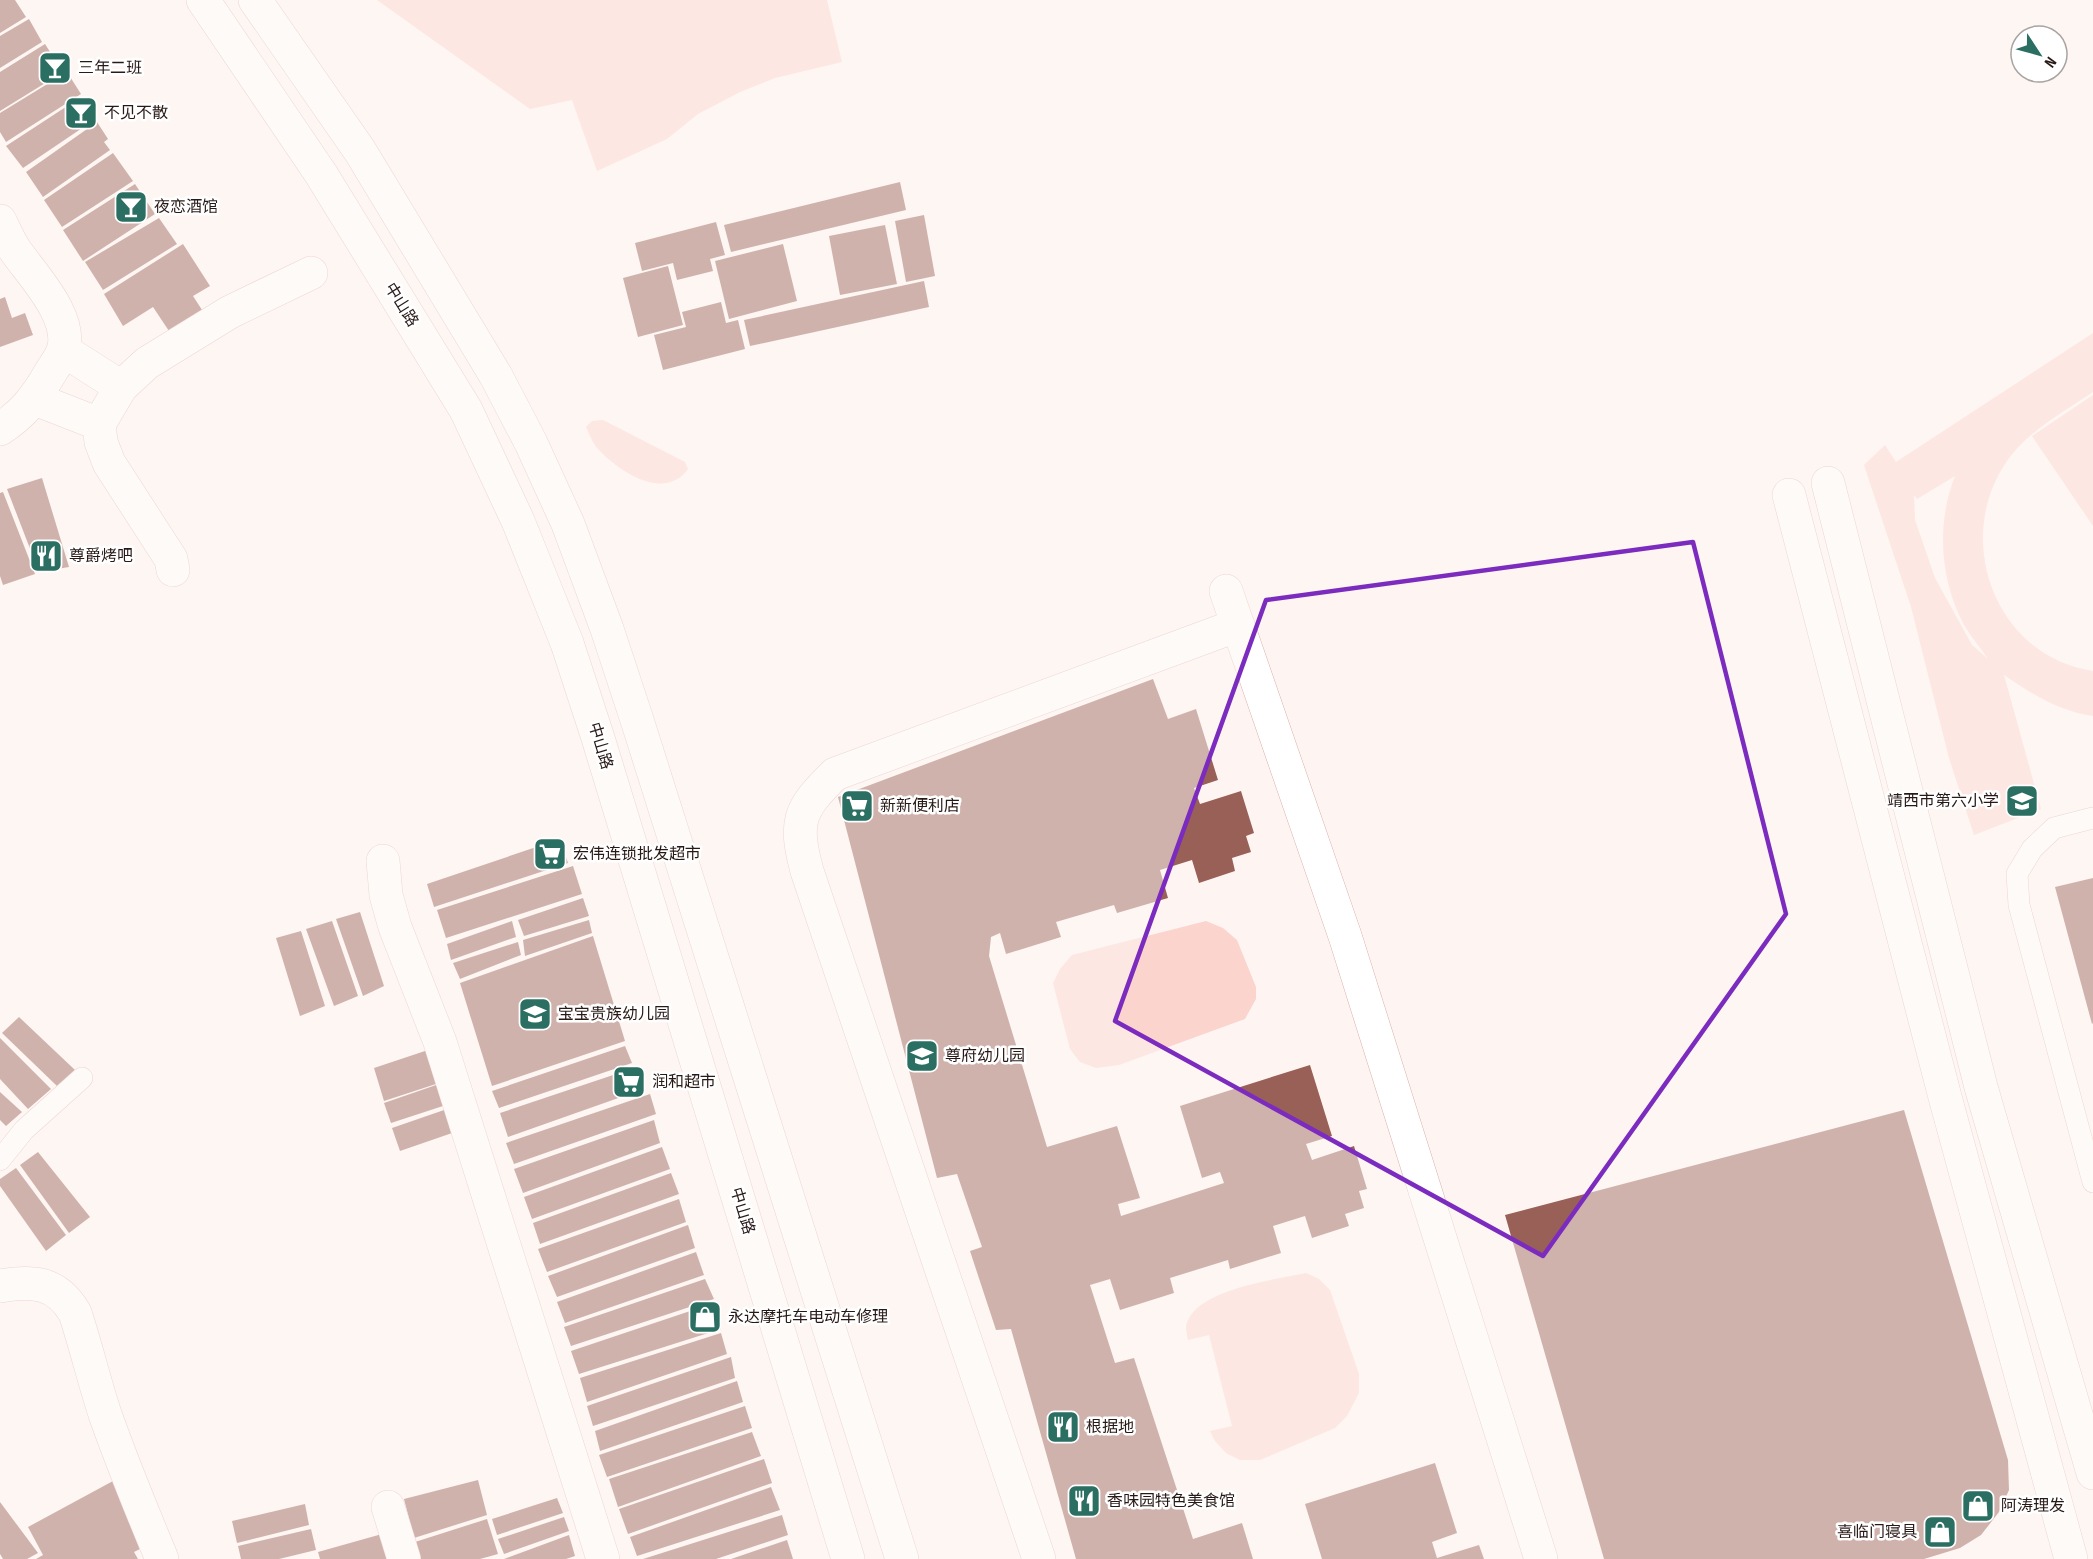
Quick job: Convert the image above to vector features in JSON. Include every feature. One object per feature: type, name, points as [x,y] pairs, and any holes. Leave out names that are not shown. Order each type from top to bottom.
[{"type":"street","name":"中山路","points":[[203,0],[321,174],[460,400],[519,521],[567,643],[598,738],[849,1559]]},
{"type":"street","points":[[255,0],[360,151],[428,263],[516,414],[568,524],[607,629],[637,720],[902,1559]]},
{"type":"street","points":[[0,429],[11,422],[35,399],[63,350],[63,331],[56,310],[44,287],[5,246]]},
{"type":"street","points":[[173,570],[171,559],[109,463],[101,442],[99,424],[121,387],[147,363],[230,312],[311,273]]},
{"type":"street","points":[[63,350],[121,387]]},
{"type":"street","points":[[35,399],[99,424]]},
{"type":"street","points":[[1828,483],[1981,1087],[2093,1473]]},
{"type":"street","points":[[1789,495],[1945,1097],[2071,1559]]},
{"type":"street","points":[[1226,591],[1345,936],[1542,1559]]},
{"type":"street","points":[[1039,1559],[807,871],[800,841],[802,816],[813,795],[835,774],[1238,625]]},
{"type":"street","points":[[383,861],[386,895],[395,927],[440,1042],[603,1559]]},
{"type":"street","points":[[0,1286],[19,1283],[38,1284],[54,1289],[67,1298],[75,1313],[104,1412],[130,1483],[162,1559]]},
{"type":"street","points":[[388,1507],[404,1559]]},
{"type":"lane","points":[[2093,818],[2054,828],[2032,849],[2017,874],[2019,905],[2093,1182]]},
{"type":"lane","points":[[0,1160],[24,1130],[82,1078]]},
{"type":"highlighted area","points":[[1693,542],[1786,914],[1543,1256],[1115,1021],[1266,600]]},
{"type":"shaded area","points":[[377,0],[827,0],[842,62],[775,78],[740,92],[698,114],[667,139],[597,171],[572,100],[530,109]]},
{"type":"shaded area","points":[[2093,333],[2093,392],[2045,424],[2023,442],[2005,464],[1990,495],[1983,528],[1985,561],[1994,592],[2009,620],[2031,644],[2060,661],[2093,671],[2093,716],[2057,706],[2004,675],[2041,809],[1974,835],[1949,758],[1911,607],[1864,465],[1885,445],[1896,462]],"holes":[[[1955,476],[1949,494],[1943,532],[1943,552],[1950,589],[1964,625],[1988,659],[1972,645],[1935,578],[1915,520],[1914,495],[1917,499]]]},
{"type":"shaded area","points":[[2093,395],[2093,526],[2032,436]]},
{"type":"shaded area","points":[[603,420],[685,462],[688,469],[668,483],[656,483],[631,475],[619,468],[598,449],[592,440],[586,427],[592,421]]},
{"type":"shaded area","points":[[1206,921],[1223,928],[1237,940],[1256,987],[1256,999],[1245,1019],[1119,1065],[1096,1068],[1080,1062],[1070,1049],[1053,983],[1060,969],[1072,955]]},
{"type":"shaded area","points":[[1306,1273],[1319,1279],[1330,1290],[1359,1374],[1359,1393],[1347,1416],[1335,1428],[1260,1460],[1240,1460],[1226,1453],[1215,1441],[1210,1431],[1232,1426],[1209,1335],[1188,1340],[1186,1326],[1192,1313],[1219,1295],[1237,1288]]},
{"type":"building","points":[[0,0],[15,0],[26,17],[0,33]]},
{"type":"building","points":[[29,19],[42,42],[0,68],[0,36]]},
{"type":"building","points":[[45,44],[52,55],[47,57],[49,61],[59,55],[68,69],[0,111],[0,72]]},
{"type":"building","points":[[67,72],[81,94],[6,142],[0,132],[0,113]]},
{"type":"building","points":[[81,97],[97,118],[23,168],[6,146]]},
{"type":"building","points":[[97,122],[108,139],[104,142],[110,150],[43,197],[26,172]]},
{"type":"building","points":[[113,153],[133,181],[62,227],[44,200]]},
{"type":"building","points":[[900,182],[906,210],[731,252],[724,225]]},
{"type":"building","points":[[135,184],[155,214],[83,261],[63,230]]},
{"type":"building","points":[[924,215],[935,276],[906,282],[895,221]]},
{"type":"building","points":[[159,218],[177,244],[103,290],[85,262]]},
{"type":"building","points":[[716,222],[725,255],[710,259],[713,271],[677,280],[673,263],[642,271],[635,243]]},
{"type":"building","points":[[885,225],[897,284],[840,295],[829,236]]},
{"type":"building","points":[[183,244],[210,286],[193,296],[204,313],[171,334],[153,307],[123,326],[104,294]]},
{"type":"building","points":[[783,244],[797,301],[729,319],[715,261]]},
{"type":"building","points":[[668,266],[683,325],[638,337],[623,278]]},
{"type":"building","points":[[924,281],[929,307],[750,346],[744,320]]},
{"type":"building","points":[[5,297],[12,318],[25,313],[33,335],[0,347],[0,299]]},
{"type":"building","points":[[721,302],[726,323],[738,320],[745,349],[663,370],[654,335],[686,327],[682,312]]},
{"type":"building","points":[[42,478],[69,567],[39,572],[7,489]]},
{"type":"building","points":[[3,492],[35,574],[3,585],[0,576],[0,493]]},
{"type":"building","points":[[1153,679],[1168,719],[1196,709],[1218,780],[1194,788],[1200,804],[1241,791],[1254,833],[1246,836],[1251,852],[1232,858],[1235,871],[1199,883],[1192,860],[1160,870],[1168,898],[1117,913],[1114,905],[1056,922],[1061,937],[1006,954],[1000,933],[991,937],[989,956],[1047,1147],[1117,1126],[1140,1198],[1118,1204],[1121,1216],[1224,1183],[1220,1172],[1202,1178],[1180,1106],[1310,1065],[1332,1136],[1306,1144],[1312,1160],[1354,1146],[1367,1189],[1359,1191],[1364,1208],[1345,1214],[1349,1226],[1312,1238],[1305,1216],[1273,1226],[1281,1253],[1230,1269],[1228,1260],[1170,1278],[1174,1293],[1120,1310],[1110,1279],[1090,1285],[1115,1363],[1134,1358],[1193,1539],[1242,1523],[1253,1559],[1076,1559],[1011,1329],[996,1330],[970,1251],[982,1247],[957,1174],[937,1178],[838,797]]},
{"type":"building","points":[[560,839],[568,863],[434,907],[427,884]]},
{"type":"building","points":[[573,866],[582,894],[446,938],[437,910]]},
{"type":"building","points":[[2093,878],[2093,1023],[2092,1024],[2055,887]]},
{"type":"building","points":[[583,898],[589,916],[524,936],[518,920]]},
{"type":"building","points":[[360,912],[384,986],[363,996],[336,919]]},
{"type":"building","points":[[589,920],[592,933],[525,956],[523,940]]},
{"type":"building","points":[[332,921],[358,996],[334,1006],[306,929]]},
{"type":"building","points":[[512,921],[516,937],[451,960],[447,944]]},
{"type":"building","points":[[301,931],[325,1006],[300,1016],[276,938]]},
{"type":"building","name":"宝宝贵族幼儿园","points":[[593,936],[625,1041],[492,1086],[460,983]]},
{"type":"building","points":[[518,942],[521,955],[460,979],[453,963]]},
{"type":"building","points":[[19,1017],[75,1070],[57,1086],[2,1033]]},
{"type":"building","points":[[0,1038],[51,1089],[28,1109],[0,1079]]},
{"type":"building","points":[[625,1046],[632,1063],[499,1108],[492,1091]]},
{"type":"building","points":[[428,1050],[439,1083],[384,1101],[374,1068]]},
{"type":"building","points":[[634,1068],[641,1090],[508,1137],[500,1113]]},
{"type":"building","points":[[439,1084],[446,1105],[391,1123],[384,1103]]},
{"type":"building","points":[[0,1092],[22,1112],[6,1126],[0,1120]]},
{"type":"building","points":[[650,1094],[656,1114],[514,1164],[506,1143]]},
{"type":"building","points":[[447,1109],[455,1132],[400,1151],[392,1128]]},
{"type":"building","points":[[1904,1110],[2008,1460],[2009,1490],[1999,1512],[1981,1535],[1960,1548],[1924,1559],[1604,1559],[1505,1215]]},
{"type":"building","points":[[654,1120],[660,1143],[523,1193],[514,1169]]},
{"type":"building","points":[[662,1147],[670,1169],[532,1219],[524,1197]]},
{"type":"building","points":[[38,1152],[90,1217],[69,1233],[20,1165]]},
{"type":"building","points":[[16,1168],[66,1235],[46,1251],[0,1186],[0,1179]]},
{"type":"building","points":[[671,1173],[679,1194],[540,1244],[533,1223]]},
{"type":"building","points":[[679,1199],[686,1222],[547,1272],[538,1249]]},
{"type":"building","points":[[688,1225],[695,1248],[557,1297],[548,1276]]},
{"type":"building","points":[[696,1252],[704,1275],[565,1323],[557,1302]]},
{"type":"building","points":[[705,1279],[714,1299],[571,1346],[564,1327]]},
{"type":"building","points":[[714,1303],[721,1329],[579,1374],[571,1351]]},
{"type":"building","points":[[721,1333],[727,1354],[587,1402],[580,1378]]},
{"type":"building","points":[[731,1357],[735,1378],[593,1426],[587,1406]]},
{"type":"building","points":[[737,1381],[743,1402],[600,1451],[595,1431]]},
{"type":"building","points":[[745,1406],[752,1428],[607,1477],[599,1455]]},
{"type":"building","points":[[752,1432],[761,1456],[618,1507],[609,1479]]},
{"type":"building","points":[[764,1459],[772,1483],[628,1534],[619,1509]]},
{"type":"building","points":[[1435,1463],[1457,1533],[1432,1542],[1437,1558],[1479,1545],[1484,1559],[1322,1559],[1305,1504]]},
{"type":"building","points":[[478,1480],[487,1515],[414,1538],[404,1499]]},
{"type":"building","points":[[113,1481],[148,1545],[134,1552],[138,1559],[36,1559],[43,1555],[28,1527]]},
{"type":"building","points":[[771,1487],[780,1510],[637,1556],[630,1537]]},
{"type":"building","points":[[557,1498],[563,1513],[497,1535],[492,1519]]},
{"type":"building","points":[[0,1502],[38,1553],[27,1559],[3,1559],[0,1554]]},
{"type":"building","points":[[305,1504],[309,1525],[237,1543],[232,1521]]},
{"type":"building","points":[[782,1515],[788,1535],[716,1559],[643,1559]]},
{"type":"building","points":[[564,1517],[569,1531],[504,1554],[498,1539]]},
{"type":"building","points":[[487,1519],[498,1554],[480,1559],[418,1559],[415,1542]]},
{"type":"building","points":[[311,1529],[316,1550],[279,1559],[241,1559],[238,1546]]},
{"type":"building","points":[[382,1534],[389,1559],[320,1559],[318,1552]]},
{"type":"building","points":[[569,1535],[575,1556],[566,1559],[504,1559]]},
{"type":"building","points":[[787,1540],[793,1559],[731,1559]]},
{"type":"place","name":"三年二班","points":[[55,68]]},
{"type":"place","name":"不见不散","points":[[81,113]]},
{"type":"place","name":"夜恋酒馆","points":[[131,207]]},
{"type":"place","name":"尊爵烤吧","points":[[46,556]]},
{"type":"place","name":"靖西市第六小学","points":[[2022,801]]},
{"type":"place","name":"新新便利店","points":[[857,806]]},
{"type":"place","name":"宏伟连锁批发超市","points":[[550,854]]},
{"type":"place","name":"宝宝贵族幼儿园","points":[[535,1014]]},
{"type":"place","name":"尊府幼儿园","points":[[922,1056]]},
{"type":"place","name":"润和超市","points":[[629,1082]]},
{"type":"place","name":"永达摩托车电动车修理","points":[[705,1317]]},
{"type":"place","name":"根据地","points":[[1063,1427]]},
{"type":"place","name":"香味园特色美食馆","points":[[1084,1501]]},
{"type":"place","name":"阿涛理发","points":[[1978,1506]]},
{"type":"place","name":"喜临门寝具","points":[[1940,1532]]}]
